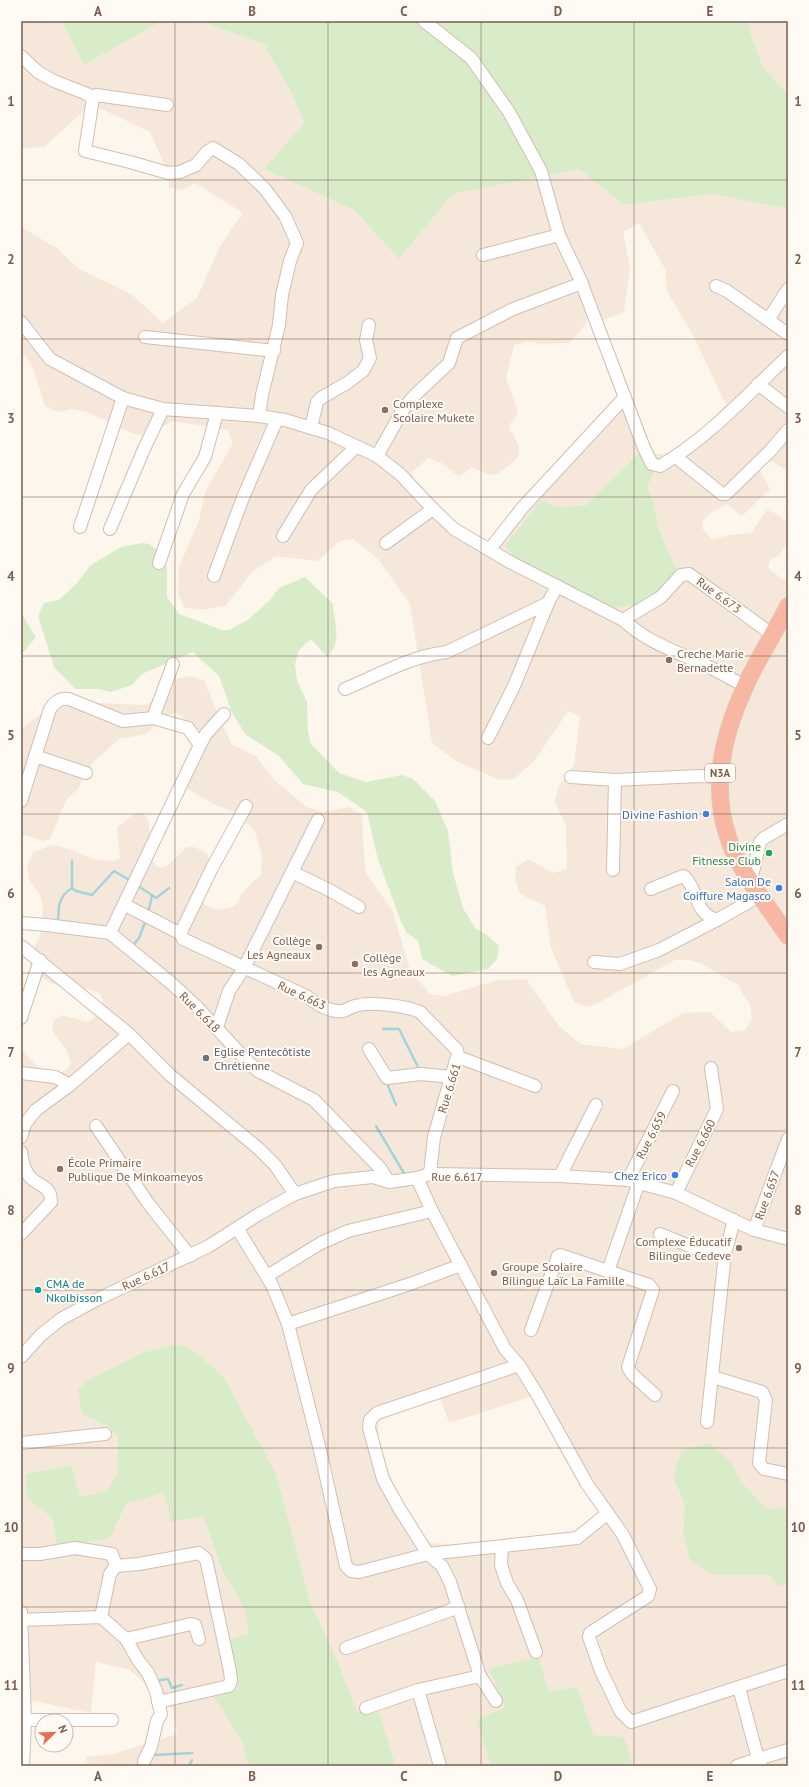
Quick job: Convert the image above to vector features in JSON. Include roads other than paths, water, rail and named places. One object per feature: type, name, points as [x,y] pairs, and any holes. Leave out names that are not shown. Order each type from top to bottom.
[{"type":"highway","name":"N3A","points":[[788,606],[745,686],[726,736],[719,777],[723,817],[728,838],[738,859],[788,936]]},
{"type":"street","points":[[424,21],[471,58],[509,112],[541,171],[559,235],[582,284],[644,448],[652,464],[660,466],[676,457],[701,437],[788,356]]},
{"type":"street","points":[[21,56],[38,72],[54,82],[87,94],[93,98]]},
{"type":"street","points":[[93,98],[96,95],[167,105]]},
{"type":"street","points":[[93,98],[85,151],[130,162],[168,174],[180,172],[196,165],[207,152],[213,148],[239,164],[265,189],[277,204],[291,227],[297,243],[290,261],[282,295],[279,325],[262,396],[259,416]]},
{"type":"street","points":[[483,256],[559,235]]},
{"type":"street","points":[[377,456],[404,408],[414,396],[449,363],[457,338],[513,309],[582,284]]},
{"type":"street","points":[[716,286],[727,291],[788,334]]},
{"type":"street","points":[[768,320],[788,289]]},
{"type":"street","points":[[21,322],[50,359],[123,398],[163,409],[259,416],[277,419],[328,433],[377,456],[400,474],[454,529],[623,620],[638,633],[658,645],[715,670],[745,686]]},
{"type":"street","points":[[311,428],[317,402],[321,398],[348,383],[363,371],[370,358],[366,340],[369,325]]},
{"type":"street","points":[[145,337],[274,351]]},
{"type":"street","points":[[758,384],[788,407]]},
{"type":"street","points":[[490,549],[524,507],[625,397]]},
{"type":"street","points":[[80,527],[123,398]]},
{"type":"street","points":[[110,529],[144,448],[163,409]]},
{"type":"street","points":[[159,563],[183,494],[205,457],[217,413]]},
{"type":"street","points":[[214,576],[242,500],[277,419]]},
{"type":"street","points":[[676,457],[722,494],[726,494],[770,451],[788,430]]},
{"type":"street","points":[[283,536],[311,490],[356,447]]},
{"type":"street","points":[[386,543],[433,509]]},
{"type":"street","name":"Rue 6.673","points":[[623,620],[661,597],[681,575],[689,574],[773,635]]},
{"type":"street","points":[[488,738],[514,686],[548,603],[558,586]]},
{"type":"street","points":[[345,689],[414,659],[431,654],[447,652],[548,603]]},
{"type":"street","points":[[153,718],[173,664]]},
{"type":"street","points":[[21,801],[50,709],[55,702],[62,698],[69,699],[123,721],[153,718],[188,728],[200,745]]},
{"type":"street","points":[[21,924],[47,925],[110,933],[200,745],[206,734],[224,714]]},
{"type":"street","points":[[35,756],[86,773]]},
{"type":"street","points":[[572,777],[616,780],[699,776],[719,777]]},
{"type":"street","points":[[613,870],[616,780]]},
{"type":"street","points":[[181,934],[212,868],[246,806]]},
{"type":"street","points":[[217,1027],[229,991],[244,968],[318,820]]},
{"type":"street","points":[[751,880],[760,842],[764,838],[788,824]]},
{"type":"street","points":[[292,872],[359,907]]},
{"type":"street","points":[[651,889],[685,876],[699,906],[706,915],[717,920]]},
{"type":"street","points":[[594,962],[620,964],[659,950],[761,895]]},
{"type":"street","name":"Rue 6.663","points":[[124,905],[181,934],[183,939],[306,996],[320,1007],[342,1011],[355,1006],[368,1004],[412,1008],[420,1012],[458,1050],[458,1058]]},
{"type":"street","name":"Rue 6.618","points":[[110,933],[171,983],[217,1027],[258,1071],[314,1100],[380,1168],[389,1182]]},
{"type":"street","points":[[21,946],[129,1034],[170,1075],[259,1148],[275,1165],[295,1194]]},
{"type":"street","points":[[21,1018],[40,960]]},
{"type":"street","points":[[21,1137],[25,1124],[36,1110],[70,1084],[129,1034]]},
{"type":"street","points":[[369,1049],[386,1078],[421,1074],[451,1077]]},
{"type":"street","name":"Rue 6.661","points":[[430,1174],[434,1137],[456,1060],[458,1058],[534,1086]]},
{"type":"street","name":"Rue 6.660","points":[[676,1193],[717,1109],[711,1068]]},
{"type":"street","points":[[21,1073],[55,1077],[70,1084]]},
{"type":"street","name":"Rue 6.659","points":[[608,1270],[634,1181],[673,1090]]},
{"type":"street","points":[[560,1176],[596,1106]]},
{"type":"street","points":[[96,1126],[148,1203],[190,1256]]},
{"type":"street","name":"Rue 6.657","points":[[754,1230],[788,1139]]},
{"type":"street","points":[[21,1152],[27,1174],[48,1190],[51,1195],[51,1202],[21,1234]]},
{"type":"street","name":"Rue 6.617","points":[[22,1355],[41,1334],[61,1319],[96,1300],[209,1246],[275,1204],[314,1186],[334,1181],[373,1177],[389,1182],[417,1178],[430,1174],[560,1176],[634,1181],[676,1193],[754,1230],[788,1239]]},
{"type":"street","points":[[417,1178],[432,1210],[505,1349],[519,1365],[587,1484],[623,1535],[650,1589],[648,1596],[590,1633],[589,1637],[601,1671],[621,1712],[631,1722],[788,1671]]},
{"type":"street","points":[[267,1276],[321,1243],[348,1231],[432,1210]]},
{"type":"street","points":[[707,1422],[725,1254],[734,1220]]},
{"type":"street","points":[[237,1228],[267,1276],[288,1324],[320,1450],[346,1566],[351,1571],[360,1572],[428,1554],[577,1538],[608,1513]]},
{"type":"street","points":[[660,1234],[697,1249],[725,1254]]},
{"type":"street","points":[[531,1330],[558,1256],[560,1255],[649,1285],[653,1290],[628,1367],[632,1374],[655,1395]]},
{"type":"street","points":[[288,1324],[410,1284],[461,1265]]},
{"type":"street","points":[[496,1701],[480,1676],[459,1607],[450,1582],[442,1566],[428,1554],[399,1508],[383,1479],[369,1428],[370,1420],[377,1413],[519,1365]]},
{"type":"street","points":[[713,1377],[762,1392],[764,1394],[766,1400],[759,1464],[764,1469],[788,1474]]},
{"type":"street","points":[[21,1443],[105,1434]]},
{"type":"street","points":[[502,1546],[501,1566],[507,1583],[517,1600],[536,1652]]},
{"type":"street","points":[[21,1554],[40,1554],[75,1548],[112,1554],[116,1566]]},
{"type":"street","points":[[101,1617],[110,1574],[116,1566],[139,1564],[199,1553],[206,1559],[230,1671],[229,1686],[158,1702]]},
{"type":"street","points":[[346,1648],[459,1607]]},
{"type":"street","points":[[21,1612],[23,1766]]},
{"type":"street","points":[[21,1620],[101,1617],[126,1640],[148,1673],[156,1691],[161,1714],[151,1747],[144,1761]]},
{"type":"street","points":[[126,1640],[191,1624],[195,1625],[199,1639]]},
{"type":"street","points":[[366,1708],[418,1690],[480,1676]]},
{"type":"street","points":[[739,1688],[760,1762]]},
{"type":"street","points":[[418,1690],[440,1766]]},
{"type":"street","points":[[23,1720],[112,1720]]},
{"type":"street","points":[[737,1766],[760,1762],[788,1750]]},
{"type":"waterway","points":[[72,861],[72,888]]},
{"type":"waterway","points":[[72,888],[76,891],[92,895],[114,871],[131,881]]},
{"type":"waterway","points":[[137,885],[156,898],[169,888]]},
{"type":"waterway","points":[[57,922],[59,906],[62,898],[72,888]]},
{"type":"waterway","points":[[148,913],[152,896]]},
{"type":"waterway","points":[[132,947],[139,938],[146,920]]},
{"type":"waterway","points":[[383,1029],[399,1029],[420,1071]]},
{"type":"waterway","points":[[386,1081],[396,1105]]},
{"type":"waterway","points":[[376,1126],[405,1175]]},
{"type":"waterway","points":[[154,1681],[168,1679],[172,1688],[182,1685]]},
{"type":"waterway","points":[[154,1755],[192,1753]]},
{"type":"waterway","points":[[189,1766],[192,1760]]},
{"type":"place","name":"Complexe Scolaire Mukete","points":[[385,410]]},
{"type":"place","name":"Creche Marie Bernadette","points":[[669,660]]},
{"type":"place","name":"Divine Fashion","points":[[706,814]]},
{"type":"place","name":"Divine Fitnesse Club","points":[[769,853]]},
{"type":"place","name":"Salon De Coiffure Magasco","points":[[779,888]]},
{"type":"place","name":"Collège Les Agneaux","points":[[319,947]]},
{"type":"place","name":"Collège les Agneaux","points":[[355,964]]},
{"type":"place","name":"Eglise Pentecôtiste Chrétienne","points":[[206,1058]]},
{"type":"place","name":"École Primaire Publique De Minkoameyos","points":[[60,1169]]},
{"type":"place","name":"Chez Erico","points":[[675,1175]]},
{"type":"place","name":"Complexe Éducatif Bilingue Cedeve","points":[[739,1248]]},
{"type":"place","name":"Groupe Scolaire Bilingue Laïc La Famille","points":[[494,1273]]},
{"type":"place","name":"CMA de Nkolbisson","points":[[38,1290]]}]
